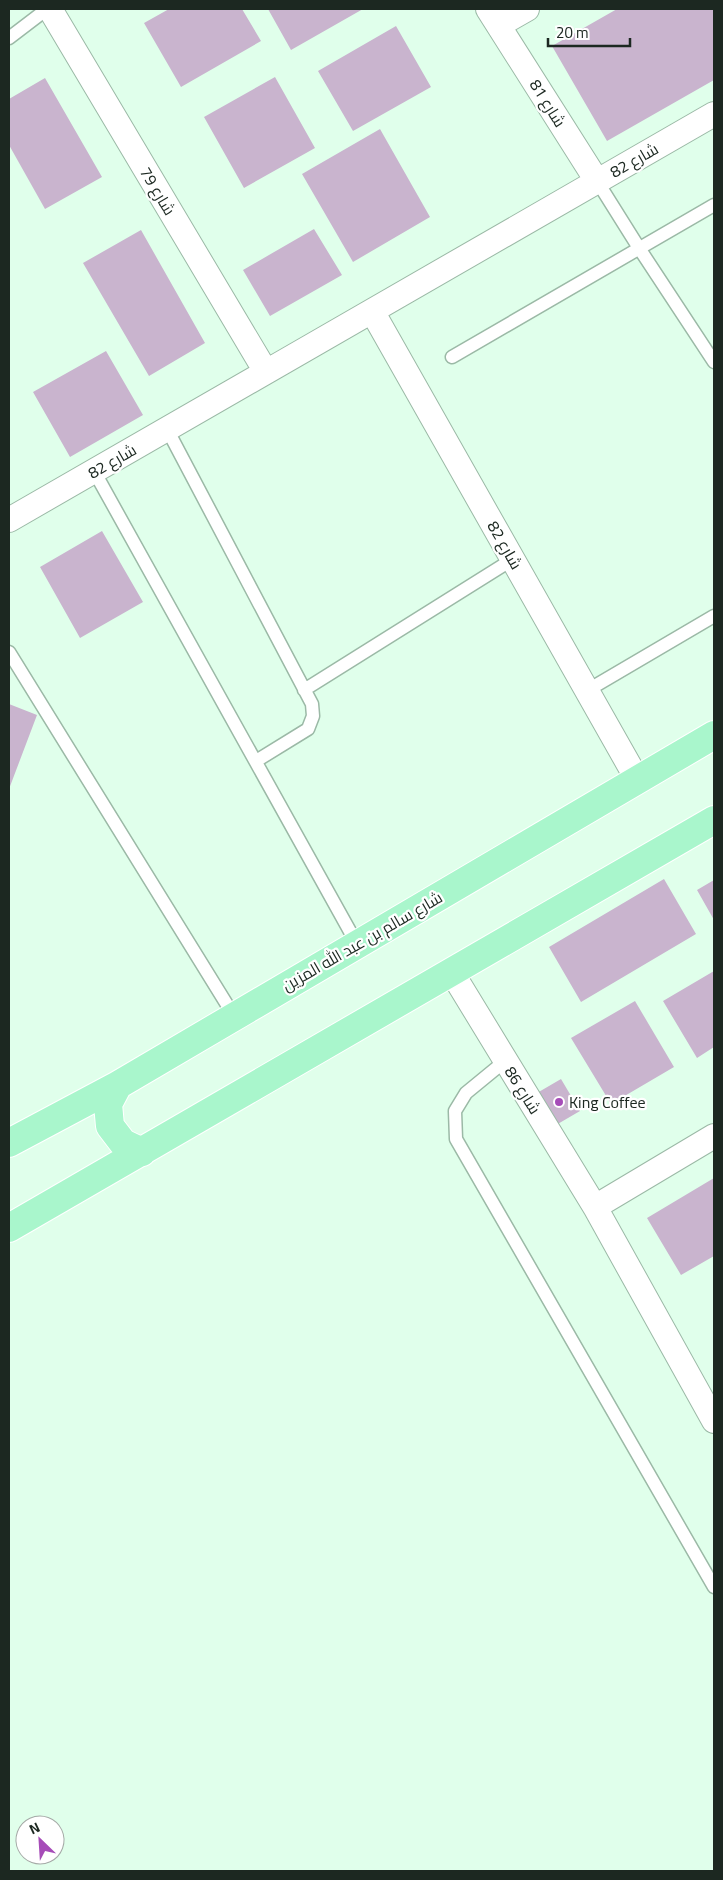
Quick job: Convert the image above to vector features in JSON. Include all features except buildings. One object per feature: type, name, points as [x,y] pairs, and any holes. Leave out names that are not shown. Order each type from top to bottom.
[{"type":"main road","name":"شارع سالم بن عبد الله المزين","points":[[9,1143],[118,1085],[714,735]]},
{"type":"main road","points":[[9,1228],[714,820]]},
{"type":"main road","points":[[118,1085],[108,1104],[110,1126],[122,1143],[142,1152]]},
{"type":"street","name":"شارع 79","points":[[49,9],[266,372]]},
{"type":"street","name":"شارع 81","points":[[527,9],[494,17],[597,181]]},
{"type":"street","name":"شارع 82","points":[[9,520],[714,114]]},
{"type":"street","name":"شارع 82","points":[[372,311],[637,779]]},
{"type":"street","name":"شارع 86","points":[[451,971],[595,1207],[714,1421]]},
{"type":"street","points":[[595,1207],[714,1136]]},
{"type":"lane","points":[[9,38],[49,9]]},
{"type":"lane","points":[[597,181],[714,362]]},
{"type":"lane","points":[[452,357],[714,205]]},
{"type":"lane","points":[[167,429],[313,710],[312,723],[308,728],[256,761]]},
{"type":"lane","points":[[94,471],[357,944]]},
{"type":"lane","points":[[304,690],[513,558]]},
{"type":"lane","points":[[588,690],[714,616]]},
{"type":"lane","points":[[9,652],[234,1016]]},
{"type":"lane","points":[[505,1061],[466,1093],[455,1110],[456,1139],[714,1587]]},
{"type":"place","name":"King Coffee","points":[[559,1102]]}]
